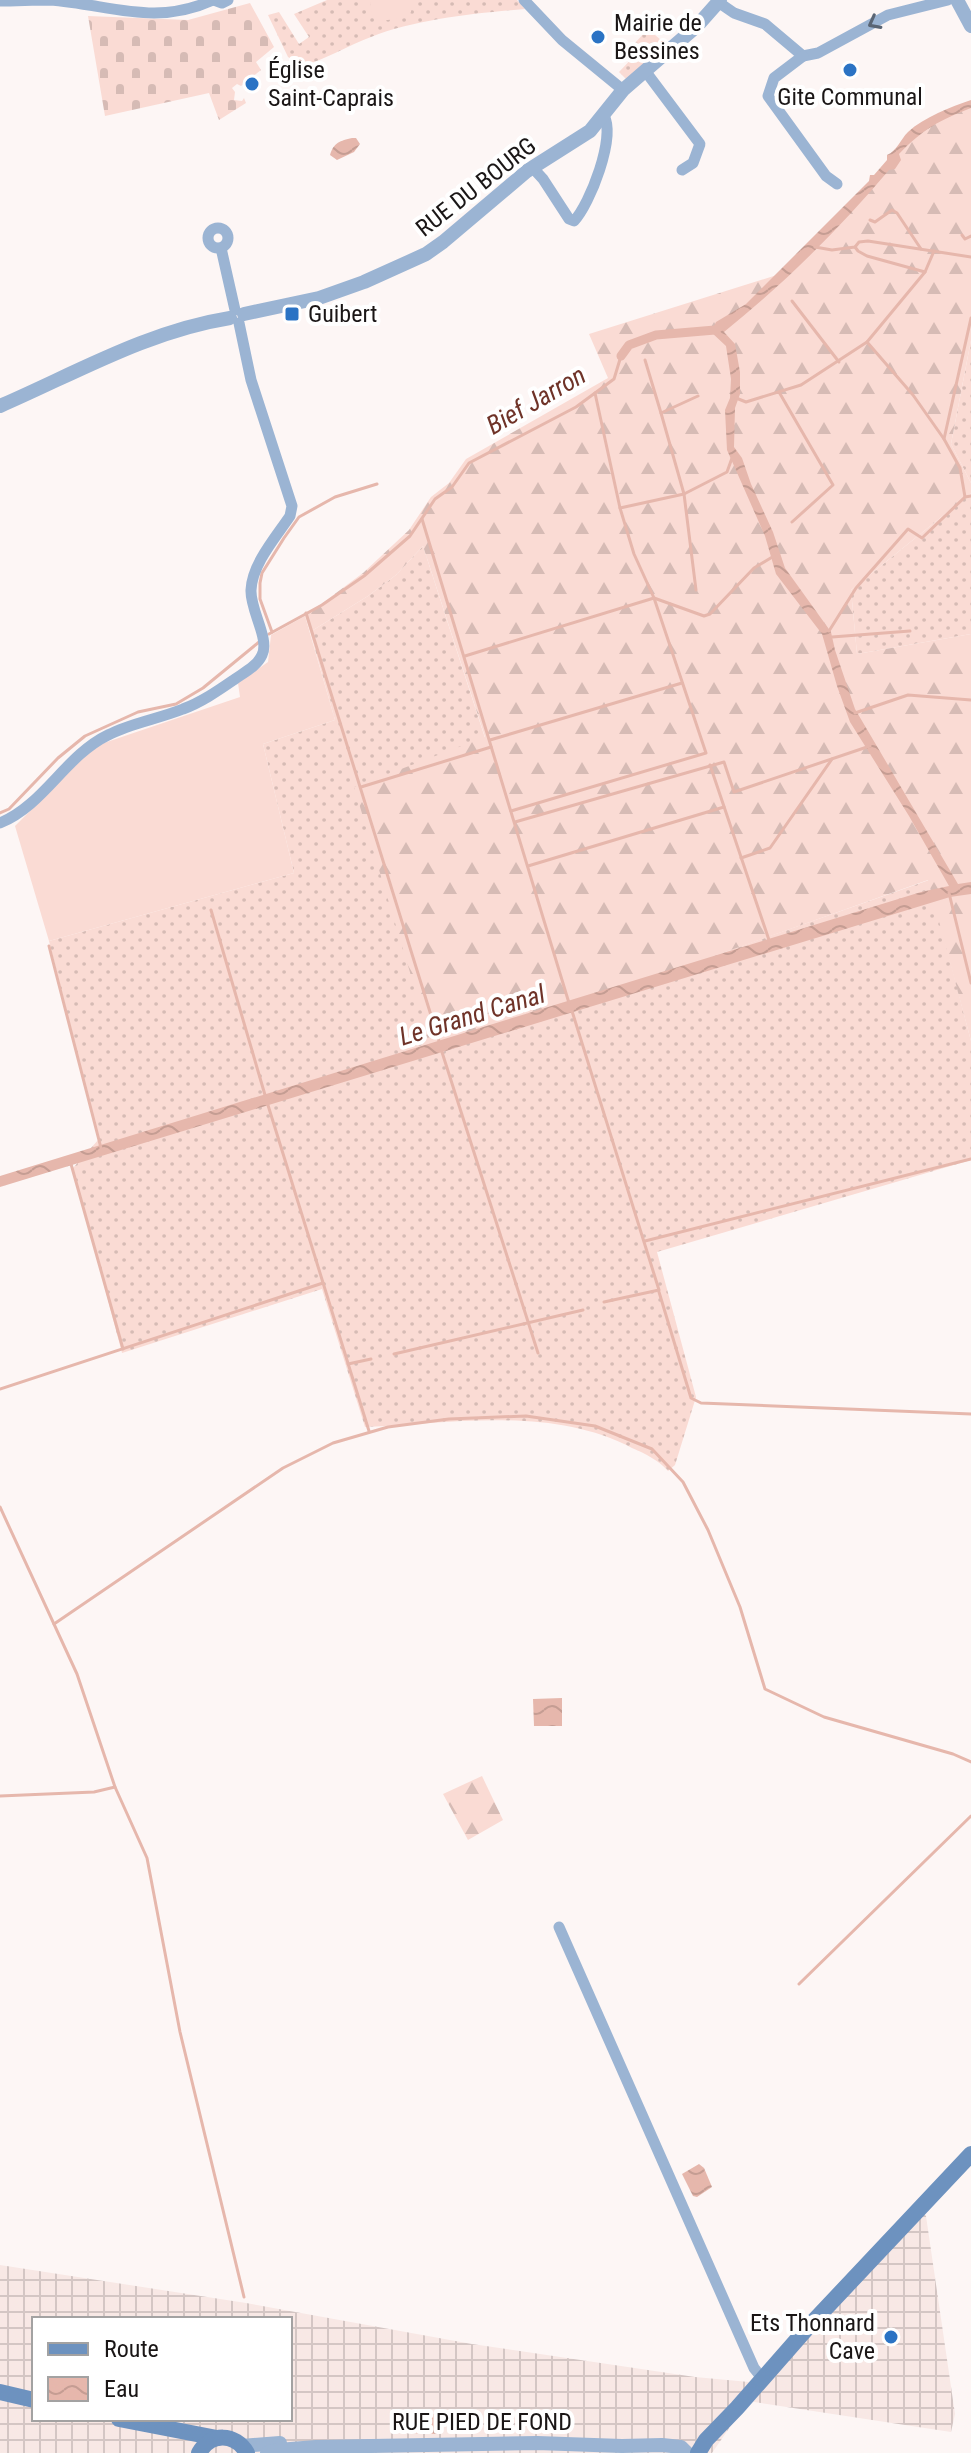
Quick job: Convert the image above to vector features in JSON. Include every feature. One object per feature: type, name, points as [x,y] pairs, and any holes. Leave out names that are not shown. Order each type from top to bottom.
[{"type":"main road","points":[[701,2453],[713,2445],[737,2408],[762,2378],[971,2154]]},
{"type":"main road","points":[[0,2392],[32,2400]]},
{"type":"main road","points":[[127,2421],[165,2430],[232,2439],[245,2450]]},
{"type":"main road","points":[[165,2430],[198,2453],[206,2443],[217,2438]]},
{"type":"street","points":[[0,1],[50,0],[151,14],[183,11],[214,0],[222,3],[228,0]]},
{"type":"street","points":[[837,184],[826,176],[768,96],[774,78],[803,56],[818,53],[888,15],[948,0]]},
{"type":"street","points":[[957,0],[971,26]]},
{"type":"street","points":[[719,1],[734,13],[765,24],[803,56]]},
{"type":"street","name":"RUE DU BOURG","points":[[0,406],[154,336],[319,298],[426,254],[532,167],[590,131],[623,90],[697,26],[719,1]]},
{"type":"street","points":[[531,2],[562,40],[623,90]]},
{"type":"street","points":[[646,72],[700,144],[693,163],[682,170]]},
{"type":"street","points":[[532,167],[569,219],[574,221],[586,204],[606,143],[608,128],[604,116]]},
{"type":"street","points":[[0,823],[21,812],[92,743],[110,733],[202,701],[253,666],[264,651],[265,643],[252,604],[253,577],[290,516],[292,506],[251,380],[221,248]]},
{"type":"street","points":[[559,1927],[693,2235],[754,2368],[762,2378]]},
{"type":"street","name":"RUE PIED DE FOND","points":[[245,2450],[288,2443],[316,2447]]},
{"type":"street","name":"RUE PIED DE FOND","points":[[267,2453],[316,2447],[537,2443],[670,2446],[681,2447],[687,2453]]},
{"type":"street","name":"RUE PIED DE FOND","points":[[647,2447],[666,2453]]},
{"type":"shaded area","points":[[914,2205],[926,2216],[955,2414],[951,2432],[748,2401],[712,2453],[0,2453],[0,2265],[246,2303],[472,2344],[749,2382]]},
{"type":"green space","points":[[327,0],[517,0],[525,9],[407,26],[371,37],[302,66],[288,57],[268,15],[279,12],[299,44],[309,37],[294,14]]},
{"type":"green space","points":[[372,0],[411,0],[411,12],[405,18],[379,21],[372,15]]},
{"type":"green space","points":[[250,3],[274,47],[256,62],[261,70],[241,86],[237,84],[232,88],[234,100],[242,101],[244,98],[246,103],[219,120],[209,93],[105,116],[88,16],[188,20]]},
{"type":"green space","points":[[648,29],[668,46],[627,80],[619,72],[637,53],[633,45]]},
{"type":"green space","points":[[971,106],[971,340],[951,444],[971,483],[971,493],[851,590],[857,654],[971,634],[971,1041],[928,880],[435,1055],[354,787],[485,737],[423,546],[396,575],[310,632],[305,616],[363,573],[409,530],[431,497],[449,483],[466,459],[608,378],[589,334],[780,274],[854,201],[910,135],[939,117]]},
{"type":"green space","points":[[971,340],[971,483],[951,444]]},
{"type":"green space","points":[[971,493],[971,634],[857,654],[851,590]]},
{"type":"green space","points":[[423,546],[485,738],[435,1054],[929,880],[971,1041],[971,1160],[657,1252],[696,1397],[675,1465],[668,1471],[637,1450],[569,1426],[501,1420],[365,1427],[322,1289],[122,1353],[73,1168],[99,1139],[49,941],[294,873],[263,744],[335,720],[310,632],[396,575]]},
{"type":"green space","points":[[305,616],[335,720],[263,744],[294,873],[49,941],[15,826],[95,746],[240,697],[238,683],[268,662],[271,635]]},
{"type":"green space","points":[[482,1776],[503,1820],[468,1840],[443,1794]]},
{"type":"water","points":[[971,100],[971,108],[932,126],[908,145],[899,154],[901,160],[895,169],[889,170],[831,235],[724,332],[735,344],[740,372],[734,447],[742,458],[785,568],[831,632],[855,709],[958,884],[971,882],[971,894],[950,897],[0,1187],[0,1176],[921,892],[949,886],[850,722],[822,634],[776,574],[765,536],[727,450],[725,410],[730,398],[731,379],[726,346],[711,332],[716,322],[746,304],[869,181],[870,175],[874,175],[908,132],[930,117]]},
{"type":"water","points":[[352,138],[360,144],[354,152],[337,160],[330,155],[338,143]]},
{"type":"water","points":[[562,1698],[562,1726],[534,1726],[533,1699]]},
{"type":"water","points":[[699,2164],[712,2187],[697,2197],[693,2196],[682,2174]]},
{"type":"water","points":[[407,2413],[441,2414],[440,2432],[406,2433]]},
{"type":"waterway","points":[[870,220],[875,222],[892,210],[921,249]]},
{"type":"waterway","points":[[962,235],[965,239],[971,236]]},
{"type":"waterway","points":[[815,247],[832,250],[855,247],[859,242],[868,241],[971,257]]},
{"type":"waterway","points":[[855,247],[867,256],[925,272]]},
{"type":"waterway","points":[[736,398],[746,402],[801,385],[867,342],[925,272],[934,251]]},
{"type":"waterway","points":[[792,301],[839,362]]},
{"type":"waterway","points":[[965,497],[960,468],[944,439],[971,318]]},
{"type":"waterway","name":"Bief Jarron","points":[[621,356],[629,345],[656,335],[715,330],[721,326]]},
{"type":"waterway","points":[[867,342],[913,395],[944,439]]},
{"type":"waterway","name":"Bief Jarron","points":[[269,634],[322,605],[364,576],[410,536],[435,499],[452,487],[469,463],[576,407],[614,379],[621,356]]},
{"type":"waterway","points":[[645,360],[661,413]]},
{"type":"waterway","points":[[779,392],[833,485],[792,522]]},
{"type":"waterway","points":[[511,811],[706,753],[654,598],[634,554],[620,508],[595,393]]},
{"type":"waterway","points":[[696,590],[684,494],[661,413],[698,396]]},
{"type":"waterway","points":[[620,508],[684,494],[727,472],[732,458]]},
{"type":"waterway","points":[[272,632],[260,599],[260,583],[262,573],[284,538],[299,517],[335,497],[377,484]]},
{"type":"waterway","points":[[829,631],[856,588],[908,529],[922,538],[965,497],[971,496]]},
{"type":"waterway","points":[[422,519],[569,1003]]},
{"type":"waterway","points":[[465,656],[654,598],[704,616],[710,614],[754,568],[774,556]]},
{"type":"waterway","name":"Le Grand Canal","points":[[306,613],[439,1041]]},
{"type":"waterway","points":[[832,637],[910,631]]},
{"type":"waterway","name":"Bief Jarron","points":[[0,813],[9,809],[58,758],[85,736],[138,712],[176,704],[203,688],[259,642]]},
{"type":"waterway","points":[[490,740],[682,683]]},
{"type":"waterway","points":[[855,713],[908,695],[971,700]]},
{"type":"waterway","points":[[515,822],[724,762],[734,792],[870,746]]},
{"type":"waterway","points":[[361,787],[491,747]]},
{"type":"waterway","points":[[741,858],[770,848],[832,759]]},
{"type":"waterway","points":[[710,765],[770,943]]},
{"type":"waterway","points":[[528,866],[724,807]]},
{"type":"waterway","points":[[949,893],[971,983]]},
{"type":"waterway","points":[[211,910],[265,1095]]},
{"type":"waterway","points":[[49,946],[101,1148]]},
{"type":"waterway","points":[[572,1011],[659,1290],[604,1302]]},
{"type":"waterway","name":"Le Grand Canal","points":[[441,1049],[538,1353]]},
{"type":"waterway","points":[[267,1102],[369,1431]]},
{"type":"waterway","points":[[645,1241],[971,1159]]},
{"type":"waterway","points":[[71,1164],[123,1349]]},
{"type":"waterway","points":[[0,1389],[323,1283]]},
{"type":"waterway","points":[[659,1292],[691,1398],[701,1403],[971,1414]]},
{"type":"waterway","points":[[394,1354],[583,1310]]},
{"type":"waterway","points":[[348,1364],[371,1359]]},
{"type":"waterway","points":[[54,1624],[283,1468],[333,1443],[388,1427],[449,1419],[526,1416],[595,1426],[652,1449],[683,1482],[708,1530],[740,1607],[765,1689],[824,1717],[971,1762]]},
{"type":"waterway","points":[[0,1507],[77,1674],[115,1787],[147,1858],[180,2032],[244,2297]]},
{"type":"waterway","points":[[0,1796],[94,1792],[115,1787]]},
{"type":"waterway","points":[[799,1984],[971,1816]]},
{"type":"place","name":"Mairie de Bessines","points":[[598,37]]},
{"type":"place","name":"Gite Communal","points":[[850,70]]},
{"type":"place","name":"Église Saint-Caprais","points":[[252,84]]},
{"type":"place","name":"Guibert","points":[[292,314]]},
{"type":"place","name":"Ets Thonnard Cave","points":[[891,2337]]}]
